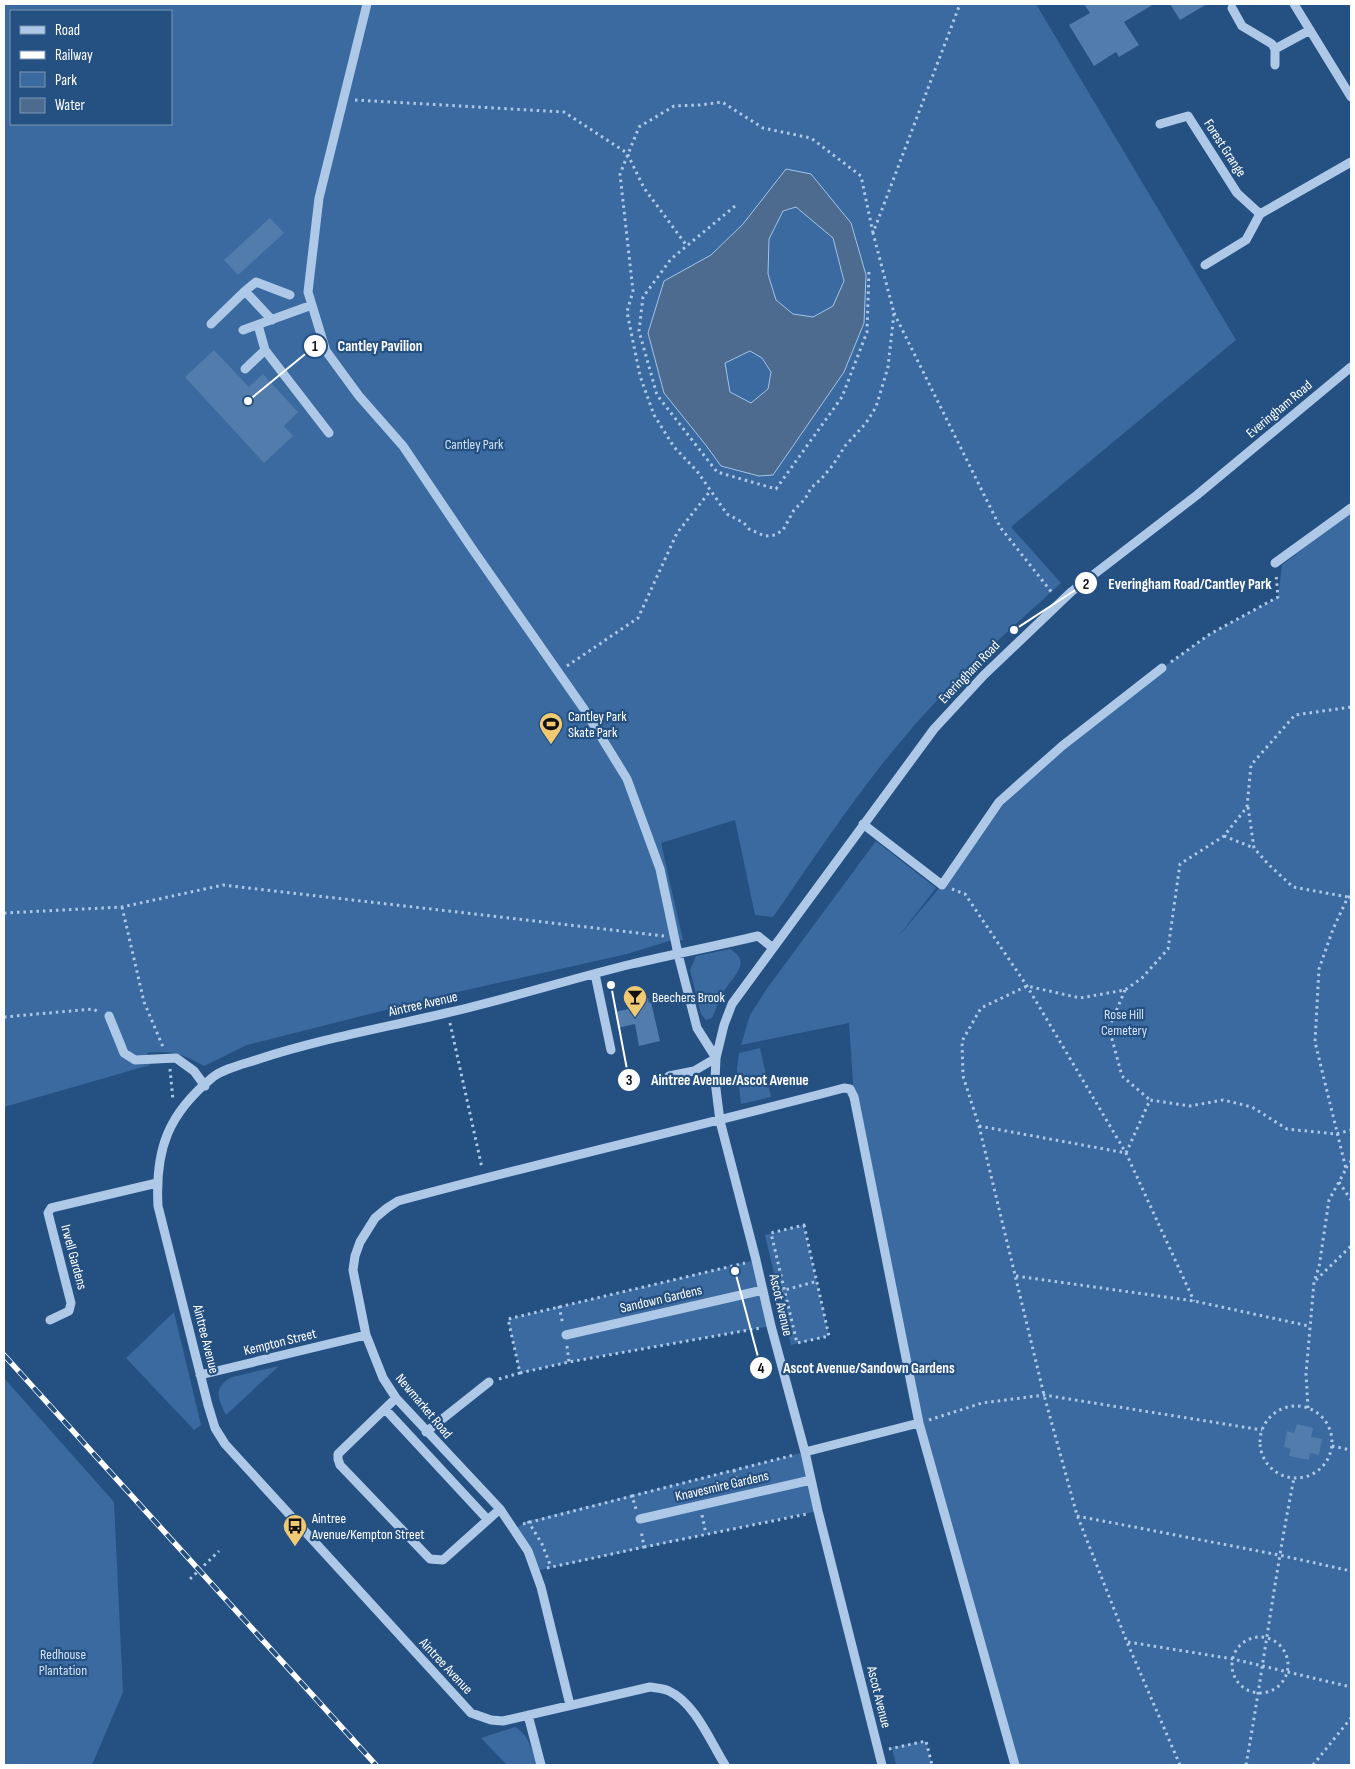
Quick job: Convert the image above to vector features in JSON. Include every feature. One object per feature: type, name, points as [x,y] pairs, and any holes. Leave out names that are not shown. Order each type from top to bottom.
[{"type":"street","points":[[367,4],[319,198],[308,292],[326,351],[359,396],[402,446],[584,709],[627,779],[660,869],[678,954],[697,1028],[716,1058],[694,1071],[669,1076]]},
{"type":"street","points":[[1294,4],[1351,97]]},
{"type":"street","points":[[1232,8],[1242,26],[1272,44],[1276,49],[1275,65]]},
{"type":"street","points":[[1276,49],[1310,30]]},
{"type":"street","name":"Forest Grange","points":[[1160,124],[1188,116],[1238,192],[1260,214]]},
{"type":"street","points":[[1205,265],[1246,240],[1260,214],[1351,162]]},
{"type":"street","points":[[211,324],[256,282],[290,295]]},
{"type":"street","points":[[246,291],[272,320]]},
{"type":"street","points":[[243,330],[312,306]]},
{"type":"street","points":[[258,325],[265,350],[329,433]]},
{"type":"street","points":[[244,368],[265,350]]},
{"type":"street","name":"Everingham Road","points":[[772,948],[934,729],[1008,651],[1061,601],[1198,495],[1351,367]]},
{"type":"street","points":[[1275,563],[1351,508]]},
{"type":"street","points":[[863,824],[942,885],[999,802],[1017,784],[1162,668]]},
{"type":"street","name":"Aintree Avenue","points":[[725,1765],[691,1709],[680,1697],[667,1690],[650,1687],[503,1721],[491,1720],[471,1713],[225,1444],[216,1428],[200,1376],[158,1206],[157,1183],[160,1155],[166,1136],[175,1118],[214,1076],[227,1070],[299,1046],[448,1013],[595,974],[758,936],[772,948]]},
{"type":"street","name":"Ascot Avenue","points":[[772,948],[732,1004],[724,1025],[716,1058],[715,1081],[720,1121],[771,1326],[805,1452],[882,1765]]},
{"type":"street","points":[[595,974],[611,1050]]},
{"type":"street","points":[[109,1016],[124,1053],[135,1060],[176,1058],[194,1071],[204,1086]]},
{"type":"street","name":"Newmarket Road","points":[[570,1705],[541,1587],[528,1551],[500,1509],[396,1398],[383,1378],[366,1335],[353,1270],[355,1256],[360,1242],[375,1218],[387,1208],[398,1201],[484,1178],[720,1121],[844,1088],[850,1089],[854,1097],[919,1423]]},
{"type":"street","name":"Irwell Gardens","points":[[50,1320],[68,1311],[72,1303],[48,1213],[51,1208],[157,1183]]},
{"type":"street","name":"Sandown Gardens","points":[[566,1335],[763,1293]]},
{"type":"street","name":"Kempton Street","points":[[200,1376],[366,1335]]},
{"type":"street","points":[[426,1432],[489,1382]]},
{"type":"street","points":[[396,1398],[338,1454],[340,1465],[430,1559],[443,1560],[500,1509]]},
{"type":"street","points":[[385,1409],[488,1520]]},
{"type":"street","points":[[805,1452],[919,1423],[1015,1765]]},
{"type":"street","name":"Knavesmire Gardens","points":[[640,1519],[811,1480]]},
{"type":"street","points":[[528,1715],[541,1765]]},
{"type":"path","points":[[873,233],[960,4]]},
{"type":"path","points":[[344,100],[564,112],[627,153],[644,188],[687,246]]},
{"type":"path","points":[[894,313],[888,367],[876,407],[866,423],[845,446],[833,465],[811,488],[805,499],[794,510],[783,530],[775,535],[765,536],[749,529],[744,523],[727,514],[697,471],[674,447],[654,415],[640,376],[627,312],[633,291],[620,174],[639,127],[674,106],[722,102],[763,128],[811,138],[861,176],[873,233],[894,313],[1000,527],[1051,592],[1061,601]]},
{"type":"path","points":[[735,206],[671,258],[644,297],[639,330],[657,395],[717,472],[776,490],[842,397],[867,332],[869,269]]},
{"type":"path","points":[[558,672],[638,618],[677,533],[711,490]]},
{"type":"path","points":[[1162,668],[1210,634],[1278,597],[1275,563]]},
{"type":"path","points":[[1254,848],[1248,807],[1250,765],[1295,715],[1351,708]]},
{"type":"path","points":[[1180,1765],[1127,1642],[1077,1516],[1044,1395],[979,1126],[963,1076],[962,1041],[981,1008],[1027,986],[1080,998],[1126,990],[1142,978],[1168,949],[1180,864],[1224,836],[1248,807]]},
{"type":"path","points":[[1224,836],[1254,848],[1292,887],[1350,897],[1332,929],[1319,969],[1315,1042],[1346,1169]]},
{"type":"path","points":[[4,913],[122,907],[223,885],[675,938]]},
{"type":"path","points":[[942,885],[965,894],[1027,986],[1126,1153],[1194,1301]]},
{"type":"path","points":[[122,907],[144,1002],[169,1058],[175,1118]]},
{"type":"path","points":[[1126,990],[1110,1028],[1122,1076],[1150,1100],[1190,1106],[1222,1100],[1252,1107],[1287,1129],[1336,1134],[1351,1130]]},
{"type":"path","points":[[4,1017],[92,1010],[109,1016]]},
{"type":"path","points":[[448,1013],[484,1178]]},
{"type":"path","points":[[1126,1153],[1150,1100]]},
{"type":"path","points":[[979,1126],[1126,1153]]},
{"type":"path","points":[[1308,1408],[1306,1374],[1314,1282],[1319,1267],[1329,1200],[1351,1161]]},
{"type":"path","points":[[1338,1182],[1351,1200]]},
{"type":"path","points":[[804,1225],[829,1336],[797,1343],[785,1290],[771,1233],[804,1225]]},
{"type":"path","points":[[1314,1282],[1351,1246]]},
{"type":"path","points":[[520,1373],[508,1319],[756,1260]]},
{"type":"path","points":[[1016,1276],[1194,1301],[1310,1326]]},
{"type":"path","points":[[763,1293],[785,1290],[814,1282]]},
{"type":"path","points":[[489,1382],[569,1362],[771,1326]]},
{"type":"path","points":[[919,1423],[982,1403],[1044,1395],[1262,1430]]},
{"type":"path","points":[[1286,1407],[1308,1408],[1319,1414],[1327,1423],[1331,1434],[1332,1446],[1329,1457],[1315,1473],[1294,1478],[1283,1476],[1273,1470],[1261,1452],[1262,1430],[1271,1416],[1286,1407]]},
{"type":"path","points":[[1332,1446],[1351,1450]]},
{"type":"path","points":[[514,1528],[528,1521],[805,1452]]},
{"type":"path","points":[[1246,1765],[1259,1693],[1279,1555],[1294,1478]]},
{"type":"path","points":[[632,1496],[640,1519],[644,1547]]},
{"type":"path","points":[[700,1505],[706,1534]]},
{"type":"path","points":[[535,1571],[818,1511]]},
{"type":"path","points":[[1077,1516],[1279,1555],[1351,1571]]},
{"type":"path","points":[[528,1521],[542,1544],[552,1567]]},
{"type":"path","points":[[190,1579],[219,1551]]},
{"type":"path","points":[[1256,1637],[1267,1638],[1280,1645],[1286,1653],[1288,1671],[1284,1680],[1277,1687],[1269,1692],[1259,1693],[1244,1688],[1238,1682],[1232,1667],[1233,1658],[1241,1644],[1256,1637]]},
{"type":"path","points":[[1127,1642],[1233,1658],[1351,1687]]},
{"type":"path","points":[[1314,1765],[1351,1718]]},
{"type":"path","points":[[881,1751],[926,1741],[932,1765]]},
{"type":"green space","name":"Cantley Park","points":[[4,4],[1036,4],[1236,340],[1011,527],[1061,583],[979,658],[920,719],[852,804],[773,917],[755,915],[735,820],[661,843],[683,940],[669,941],[627,954],[453,993],[247,1045],[204,1066],[190,1058],[163,1052],[147,1053],[150,1065],[4,1107]]},
{"type":"green space","name":"Rose Hill Cemetery","points":[[1351,512],[1351,1765],[1015,1765],[919,1423],[854,1097],[849,1023],[741,1045],[750,1015],[768,987],[876,841],[936,888],[897,938],[942,885],[999,802],[1162,668],[1210,634],[1278,597],[1282,565]]},
{"type":"green space","points":[[730,949],[737,954],[740,965],[721,996],[712,1018],[706,1020],[701,1014],[690,970],[696,956]]},
{"type":"green space","points":[[760,1048],[771,1097],[741,1104],[737,1069],[739,1053]]},
{"type":"green space","points":[[804,1225],[829,1336],[791,1345],[765,1235]]},
{"type":"green space","points":[[756,1260],[771,1326],[569,1362],[520,1373],[508,1319]]},
{"type":"green space","points":[[174,1312],[201,1425],[194,1430],[126,1358]]},
{"type":"green space","points":[[279,1366],[226,1415],[218,1394],[219,1389],[226,1381],[232,1377]]},
{"type":"green space","name":"Redhouse Plantation","points":[[4,1378],[114,1502],[123,1692],[92,1765],[4,1765]]},
{"type":"green space","points":[[805,1452],[818,1511],[535,1571],[514,1529],[528,1521]]},
{"type":"green space","points":[[515,1727],[527,1739],[537,1765],[507,1765],[481,1738]]},
{"type":"green space","points":[[926,1741],[932,1765],[896,1765],[892,1747]]},
{"type":"water","points":[[786,169],[811,174],[851,223],[866,275],[864,323],[844,372],[773,475],[759,476],[721,466],[664,393],[648,333],[664,281],[711,255],[743,224]],"holes":[[[796,207],[833,238],[844,281],[833,306],[813,317],[793,314],[776,300],[768,274],[769,239],[783,211]],[[750,351],[762,358],[771,372],[768,389],[751,403],[730,392],[725,363]]]},
{"type":"building","points":[[1084,4],[1154,4],[1124,22],[1139,45],[1119,57],[1116,52],[1094,66],[1069,25],[1090,13]]},
{"type":"building","points":[[1170,4],[1207,4],[1180,20]]},
{"type":"building","points":[[270,218],[284,233],[238,275],[224,260]]},
{"type":"building","points":[[214,350],[249,387],[263,374],[298,412],[284,426],[293,436],[264,463],[185,377]]},
{"type":"building","name":"Beechers Brook","points":[[648,998],[649,1003],[651,1002],[660,1041],[639,1046],[635,1024],[618,1028],[615,1012],[637,1007],[636,1000]]},
{"type":"building","points":[[1297,1424],[1313,1428],[1311,1437],[1322,1439],[1319,1455],[1310,1453],[1309,1460],[1289,1456],[1291,1449],[1284,1447],[1287,1431],[1294,1433]]},
{"type":"railway","points":[[4,1355],[376,1765]]},
{"type":"place","name":"Cantley Pavilion","points":[[248,401]]},
{"type":"place","name":"Everingham Road/Cantley Park","points":[[1014,630]]},
{"type":"place","name":"Cantley Park Skate Park","points":[[551,745]]},
{"type":"place","name":"Aintree Avenue/Ascot Avenue","points":[[611,985]]},
{"type":"place","name":"Beechers Brook","points":[[635,1018]]},
{"type":"place","name":"Ascot Avenue/Sandown Gardens","points":[[735,1271]]},
{"type":"place","name":"Aintree Avenue/Kempton Street","points":[[295,1547]]}]
